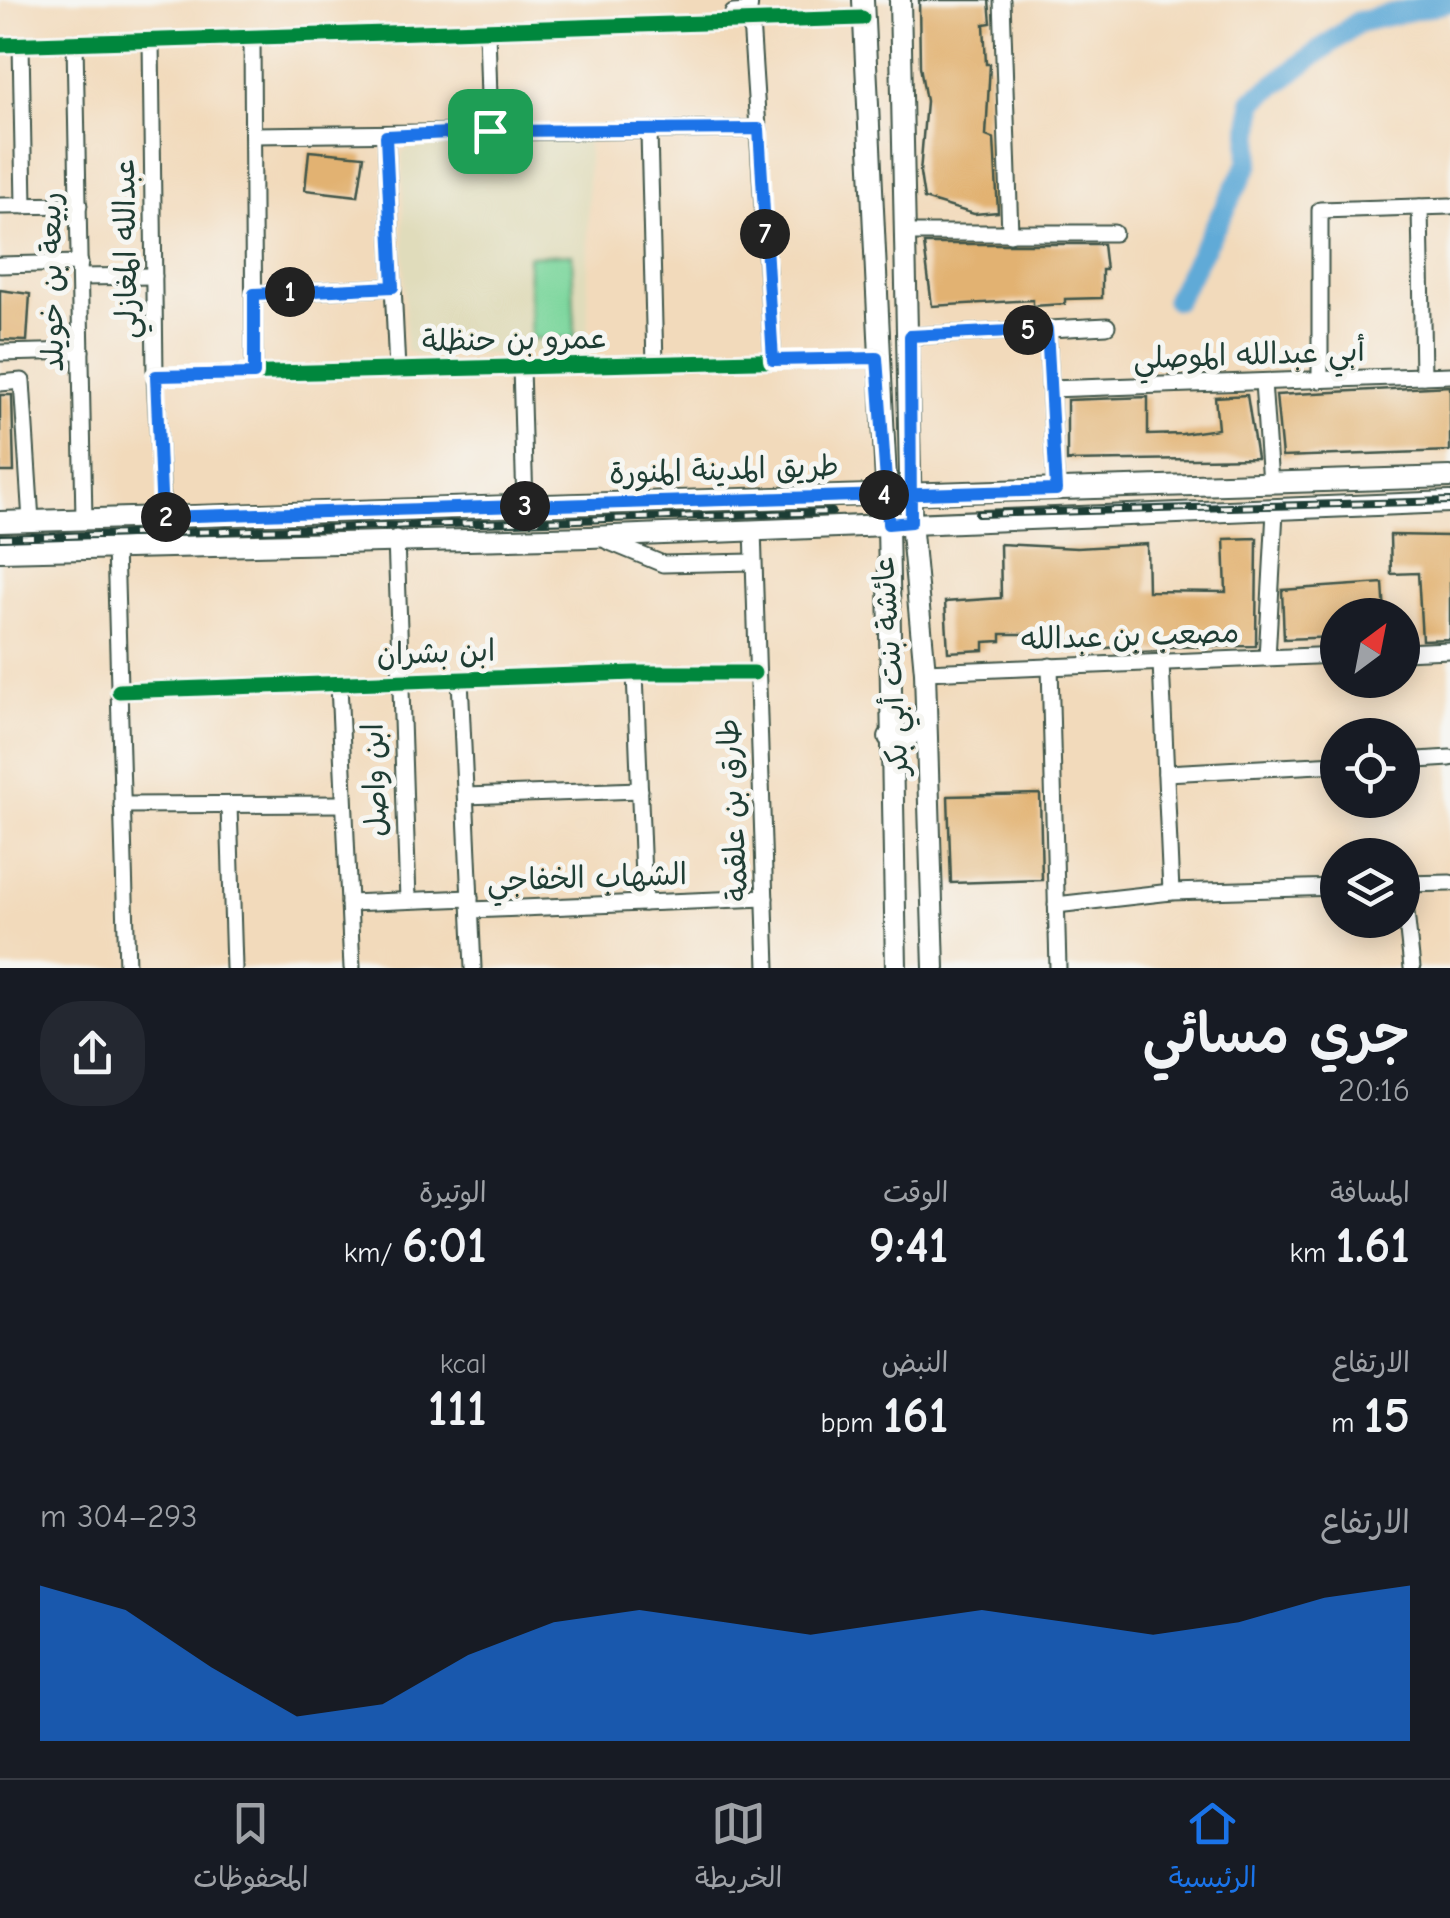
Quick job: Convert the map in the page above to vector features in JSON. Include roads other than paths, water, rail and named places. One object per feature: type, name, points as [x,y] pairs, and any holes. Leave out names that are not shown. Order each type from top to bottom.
[{"type":"main road","name":"عائشة بنت أبي بكر","points":[[900,0],[908,234],[911,522],[925,672],[934,968]]},
{"type":"main road","name":"عائشة بنت أبي بكر","points":[[863,9],[888,524],[896,968]]},
{"type":"main road","name":"طريق المدينة المنورة","points":[[0,522],[1450,477]]},
{"type":"main road","name":"طريق المدينة المنورة","points":[[0,551],[396,538],[590,537],[1450,502]]},
{"type":"main road","points":[[889,737],[906,740],[926,714]]},
{"type":"street","points":[[676,24],[694,16],[749,12],[750,0]]},
{"type":"street","points":[[1002,0],[1010,234]]},
{"type":"street","points":[[0,45],[752,22],[863,9]]},
{"type":"street","points":[[752,22],[773,360]]},
{"type":"street","points":[[487,30],[490,131]]},
{"type":"street","points":[[252,37],[254,374]]},
{"type":"street","name":"عبدالله المغازلي","points":[[150,40],[162,517]]},
{"type":"street","name":"ربيعة بن خويلد","points":[[76,42],[84,520]]},
{"type":"street","points":[[21,44],[24,206]]},
{"type":"street","points":[[253,135],[759,129]]},
{"type":"street","points":[[650,133],[655,364]]},
{"type":"street","points":[[386,136],[397,370]]},
{"type":"street","points":[[0,206],[78,206]]},
{"type":"street","points":[[1320,380],[1320,210],[1450,206]]},
{"type":"street","points":[[1420,207],[1423,376]]},
{"type":"street","points":[[908,234],[1114,233]]},
{"type":"street","points":[[0,265],[154,276]]},
{"type":"street","points":[[254,294],[393,287]]},
{"type":"street","points":[[910,336],[1107,326]]},
{"type":"street","points":[[1047,329],[1056,490]]},
{"type":"street","points":[[0,353],[81,351]]},
{"type":"street","name":"عمرو بن حنظلة","points":[[156,376],[877,358]]},
{"type":"street","points":[[521,367],[526,506]]},
{"type":"street","name":"أبي عبدالله الموصلي","points":[[1050,390],[1450,375]]},
{"type":"street","points":[[0,382],[22,381],[31,521]]},
{"type":"street","points":[[1263,382],[1270,483]]},
{"type":"street","points":[[1266,658],[1275,511]]},
{"type":"street","name":"طارق بن علقمة","points":[[753,529],[754,673],[768,968]]},
{"type":"street","name":"طريق المدينة المنورة","points":[[590,537],[624,546],[662,564],[753,562]]},
{"type":"street","name":"ابن واصل","points":[[396,538],[408,900]]},
{"type":"street","points":[[115,547],[127,968]]},
{"type":"street","points":[[1420,651],[1450,650]]},
{"type":"street","name":"مصعب بن عبدالله","points":[[925,672],[1320,656]]},
{"type":"street","points":[[1161,662],[1171,892]]},
{"type":"street","points":[[1050,666],[1058,968]]},
{"type":"street","points":[[636,673],[644,904]]},
{"type":"street","name":"ابن بشران","points":[[119,692],[636,673],[754,673]]},
{"type":"street","points":[[460,679],[473,968]]},
{"type":"street","points":[[339,684],[352,968]]},
{"type":"street","points":[[1420,759],[1450,758]]},
{"type":"street","points":[[1166,773],[1320,765]]},
{"type":"street","points":[[466,796],[640,790]]},
{"type":"street","points":[[122,805],[344,804]]},
{"type":"street","points":[[230,805],[234,968]]},
{"type":"street","points":[[1420,884],[1450,883]]},
{"type":"street","points":[[1056,905],[1171,892],[1320,888]]},
{"type":"street","name":"الشهاب الخفاجي","points":[[349,903],[408,900],[644,904],[765,898]]},
{"type":"street","points":[[1409,938],[1412,968]]},
{"type":"waterway","points":[[1176,299],[1249,163],[1253,101],[1358,22],[1450,1]]},
{"type":"railway","points":[[978,514],[1450,501]]},
{"type":"railway","points":[[0,538],[832,512]]}]
